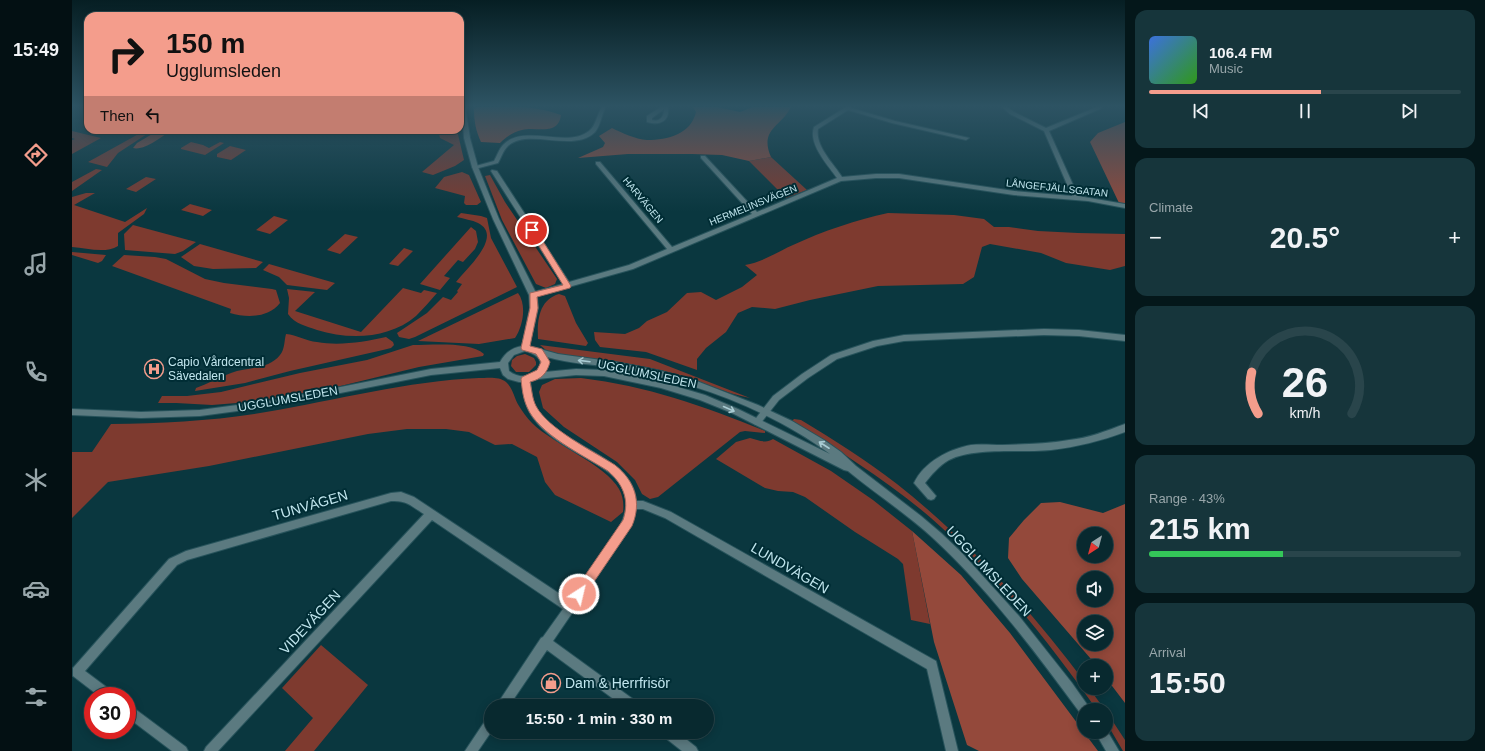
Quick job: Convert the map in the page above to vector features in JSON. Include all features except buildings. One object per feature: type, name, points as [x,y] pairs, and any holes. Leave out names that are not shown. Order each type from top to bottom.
[{"type":"street","points":[[467,142],[475,167],[496,219],[532,295],[534,308],[525,348],[514,350],[508,354],[503,365],[505,371],[508,375],[518,379],[526,379],[531,407],[539,419],[550,429],[619,474],[630,492],[632,505],[628,522],[623,531],[507,699]]},
{"type":"street","points":[[475,167],[496,162],[504,146],[511,142]]},
{"type":"street","points":[[816,142],[840,179]]},
{"type":"street","points":[[1051,142],[1076,198]]},
{"type":"street","points":[[703,157],[756,214]]},
{"type":"street","name":"HARVÄGEN","points":[[598,163],[672,250]]},
{"type":"street","points":[[494,171],[568,286]]},
{"type":"street","name":"HERMELINSVÄGEN","points":[[532,295],[624,269],[840,179],[899,176],[987,189]]},
{"type":"street","name":"LÅNGEFJÄLLSGATAN","points":[[987,189],[1014,193],[1076,198],[1125,206]]},
{"type":"street","points":[[757,422],[780,394],[820,366],[834,357],[866,346],[904,338],[1024,332],[1079,333],[1125,338]]},
{"type":"street","name":"UGGLUMSLEDEN","points":[[525,348],[558,358],[615,365],[666,376],[731,396],[792,425],[835,452],[854,470],[904,508],[937,536],[978,578],[999,600],[1034,642],[1080,703]]},
{"type":"street","points":[[537,376],[543,369],[545,362],[539,352]]},
{"type":"street","name":"UGGLUMSLEDEN","points":[[72,412],[142,415],[200,413],[275,403],[431,372],[503,365]]},
{"type":"street","name":"UGGLUMSLEDEN","points":[[526,379],[557,373],[590,372],[630,377],[702,397],[757,422],[854,470]]},
{"type":"street","points":[[931,496],[919,484],[934,465],[957,452],[972,449],[1056,446],[1085,443],[1125,428]]},
{"type":"street","name":"TUNVÄGEN","points":[[97,687],[76,672],[166,568],[180,558],[391,497],[407,497],[570,607]]},
{"type":"street","name":"LUNDVÄGEN","points":[[632,505],[643,505],[668,515],[932,665],[952,751]]},
{"type":"street","name":"VIDEVÄGEN","points":[[210,751],[431,514]]},
{"type":"street","points":[[545,642],[622,699]]},
{"type":"street","points":[[136,717],[182,751]]},
{"type":"street","points":[[471,751],[484,732]]},
{"type":"street","points":[[676,739],[692,751]]},
{"type":"street","points":[[1105,739],[1113,751]]},
{"type":"shaded area","points":[[72,142],[94,142],[72,154]]},
{"type":"shaded area","points":[[124,142],[135,142],[118,153],[107,167],[88,162]]},
{"type":"shaded area","points":[[153,142],[143,147],[133,148],[137,143]]},
{"type":"shaded area","points":[[191,142],[209,148],[220,142],[224,143],[205,155],[181,148]]},
{"type":"shaded area","points":[[448,142],[460,142],[464,160],[455,166],[433,175],[422,172],[454,145]]},
{"type":"shaded area","points":[[604,142],[768,142],[771,157],[749,161],[722,155],[692,154],[628,154],[578,158],[603,147]]},
{"type":"shaded area","points":[[1090,142],[1125,142],[1125,204],[1119,203]]},
{"type":"shaded area","points":[[230,146],[246,150],[231,160],[217,157],[217,154]]},
{"type":"shaded area","points":[[771,157],[807,190],[786,198],[749,161]]},
{"type":"shaded area","points":[[96,169],[102,170],[72,191],[72,182]]},
{"type":"shaded area","points":[[462,172],[469,175],[481,202],[477,205],[466,205],[464,203],[465,196],[435,188],[444,177]]},
{"type":"shaded area","points":[[490,175],[505,202],[557,279],[555,284],[546,288],[536,284],[502,220],[485,176]]},
{"type":"shaded area","points":[[146,177],[156,179],[136,192],[126,189]]},
{"type":"shaded area","points":[[86,193],[95,193],[74,205],[125,222],[147,208],[144,214],[118,233],[118,246],[107,250],[72,247],[72,197]]},
{"type":"shaded area","points":[[190,204],[212,210],[203,216],[181,210]]},
{"type":"shaded area","points":[[461,213],[487,218],[491,238],[517,287],[415,337],[409,339],[399,337],[397,333],[427,313],[443,297],[451,300],[458,292],[457,291],[462,284],[456,282],[474,261],[485,244],[487,236],[485,229],[476,222],[457,217]]},
{"type":"shaded area","points":[[888,213],[954,215],[984,219],[994,227],[1009,227],[1038,231],[1125,234],[1125,266],[1110,270],[1066,263],[1041,253],[990,244],[982,247],[974,277],[963,284],[878,286],[775,309],[752,307],[738,313],[726,332],[706,348],[697,359],[697,370],[646,352],[600,347],[595,340],[594,332],[625,334],[639,328],[647,321],[667,312],[687,293],[701,292],[716,300],[742,287],[757,275],[745,265],[752,264],[804,240],[828,231]]},
{"type":"shaded area","points":[[274,216],[288,220],[270,234],[256,230]]},
{"type":"shaded area","points":[[133,225],[196,242],[183,251],[175,254],[125,250],[124,234]]},
{"type":"shaded area","points":[[471,227],[476,231],[478,242],[475,249],[463,262],[458,260],[444,276],[450,278],[440,290],[420,284]]},
{"type":"shaded area","points":[[345,234],[358,237],[340,254],[327,250]]},
{"type":"shaded area","points":[[200,244],[263,262],[256,268],[213,269],[194,266],[181,257]]},
{"type":"shaded area","points":[[404,248],[413,251],[398,266],[389,264]]},
{"type":"shaded area","points":[[72,252],[106,255],[102,261],[98,263],[72,255]]},
{"type":"shaded area","points":[[124,255],[166,259],[205,279],[276,290],[280,303],[270,312],[257,316],[243,316],[230,313],[231,309],[112,266]]},
{"type":"shaded area","points":[[269,264],[335,283],[327,290],[287,285],[279,277],[263,270]]},
{"type":"shaded area","points":[[403,288],[421,293],[424,290],[437,293],[416,316],[405,324],[381,333],[355,336],[329,333],[301,324],[288,314],[289,298],[287,289],[315,292],[295,311],[361,332]]},
{"type":"shaded area","points":[[518,293],[521,298],[523,316],[520,328],[515,338],[479,344],[418,341]]},
{"type":"shaded area","points":[[559,294],[565,296],[576,323],[588,343],[586,346],[538,339],[539,318],[543,306],[552,297]]},
{"type":"shaded area","points":[[286,334],[313,341],[334,344],[360,342],[386,337],[393,342],[394,345],[391,348],[245,383],[195,391],[196,388],[237,371],[263,366],[275,360],[283,350]]},
{"type":"shaded area","points":[[413,345],[460,345],[478,350],[484,354],[483,356],[419,367],[328,389],[249,402],[212,405],[158,403],[162,396],[187,396],[221,392],[300,373],[367,360]]},
{"type":"shaded area","points":[[540,345],[650,359],[750,398],[661,370],[555,354],[547,351]]},
{"type":"shaded area","points":[[525,354],[534,358],[536,365],[529,372],[516,372],[511,366],[512,360],[517,356]]},
{"type":"shaded area","points":[[496,378],[506,382],[520,408],[532,423],[541,431],[591,463],[612,480],[621,494],[623,512],[611,522],[555,495],[545,482],[537,457],[512,444],[495,445],[469,432],[446,429],[407,429],[368,434],[209,466],[108,482],[72,518],[72,452],[92,452],[111,424],[228,418],[425,383]]},
{"type":"shaded area","points":[[581,378],[629,386],[675,398],[742,422],[765,431],[765,433],[740,432],[658,497],[650,499],[642,494],[635,480],[617,462],[564,427],[543,408],[539,392],[542,385],[555,379]]},
{"type":"shaded area","points":[[794,419],[801,420],[874,467],[897,484],[949,528],[997,576],[1042,628],[1077,672],[1077,683],[1020,609],[954,539],[898,491],[792,421]]},
{"type":"shaded area","points":[[750,438],[759,441],[773,439],[831,471],[873,500],[912,531],[930,624],[911,620],[903,564],[898,559],[855,532],[805,497],[793,492],[765,488],[716,459],[736,442]]},
{"type":"shaded area","points":[[1060,502],[1103,513],[1125,504],[1125,703],[1113,687],[1113,659],[1091,659],[1084,651],[1113,651],[1113,615],[1077,615],[1077,643],[1022,579],[1008,558],[1009,538],[1041,503]]},
{"type":"shaded area","points":[[912,531],[961,575],[1010,633],[1077,723],[1077,739],[1089,739],[1098,751],[979,751],[967,745],[934,642]]},
{"type":"shaded area","points":[[321,645],[368,685],[314,751],[285,751],[313,718],[282,688]]},
{"type":"shaded area","points":[[1086,695],[1094,695],[1100,703],[1092,703]]},
{"type":"shaded area","points":[[1113,722],[1125,740],[1125,751],[1123,751],[1113,734]]},
{"type":"place","name":"Capio Vårdcentral Sävedalen","points":[[154,369]]},
{"type":"place","name":"Dam & Herrfrisör","points":[[551,683]]},
{"type":"route","points":[[532,230],[568,286],[532,295],[534,308],[525,348],[530,348],[542,354],[545,366],[537,376],[526,379],[531,407],[539,419],[550,429],[578,448],[603,462],[619,474],[632,497],[631,513],[628,522],[579,594]]}]
